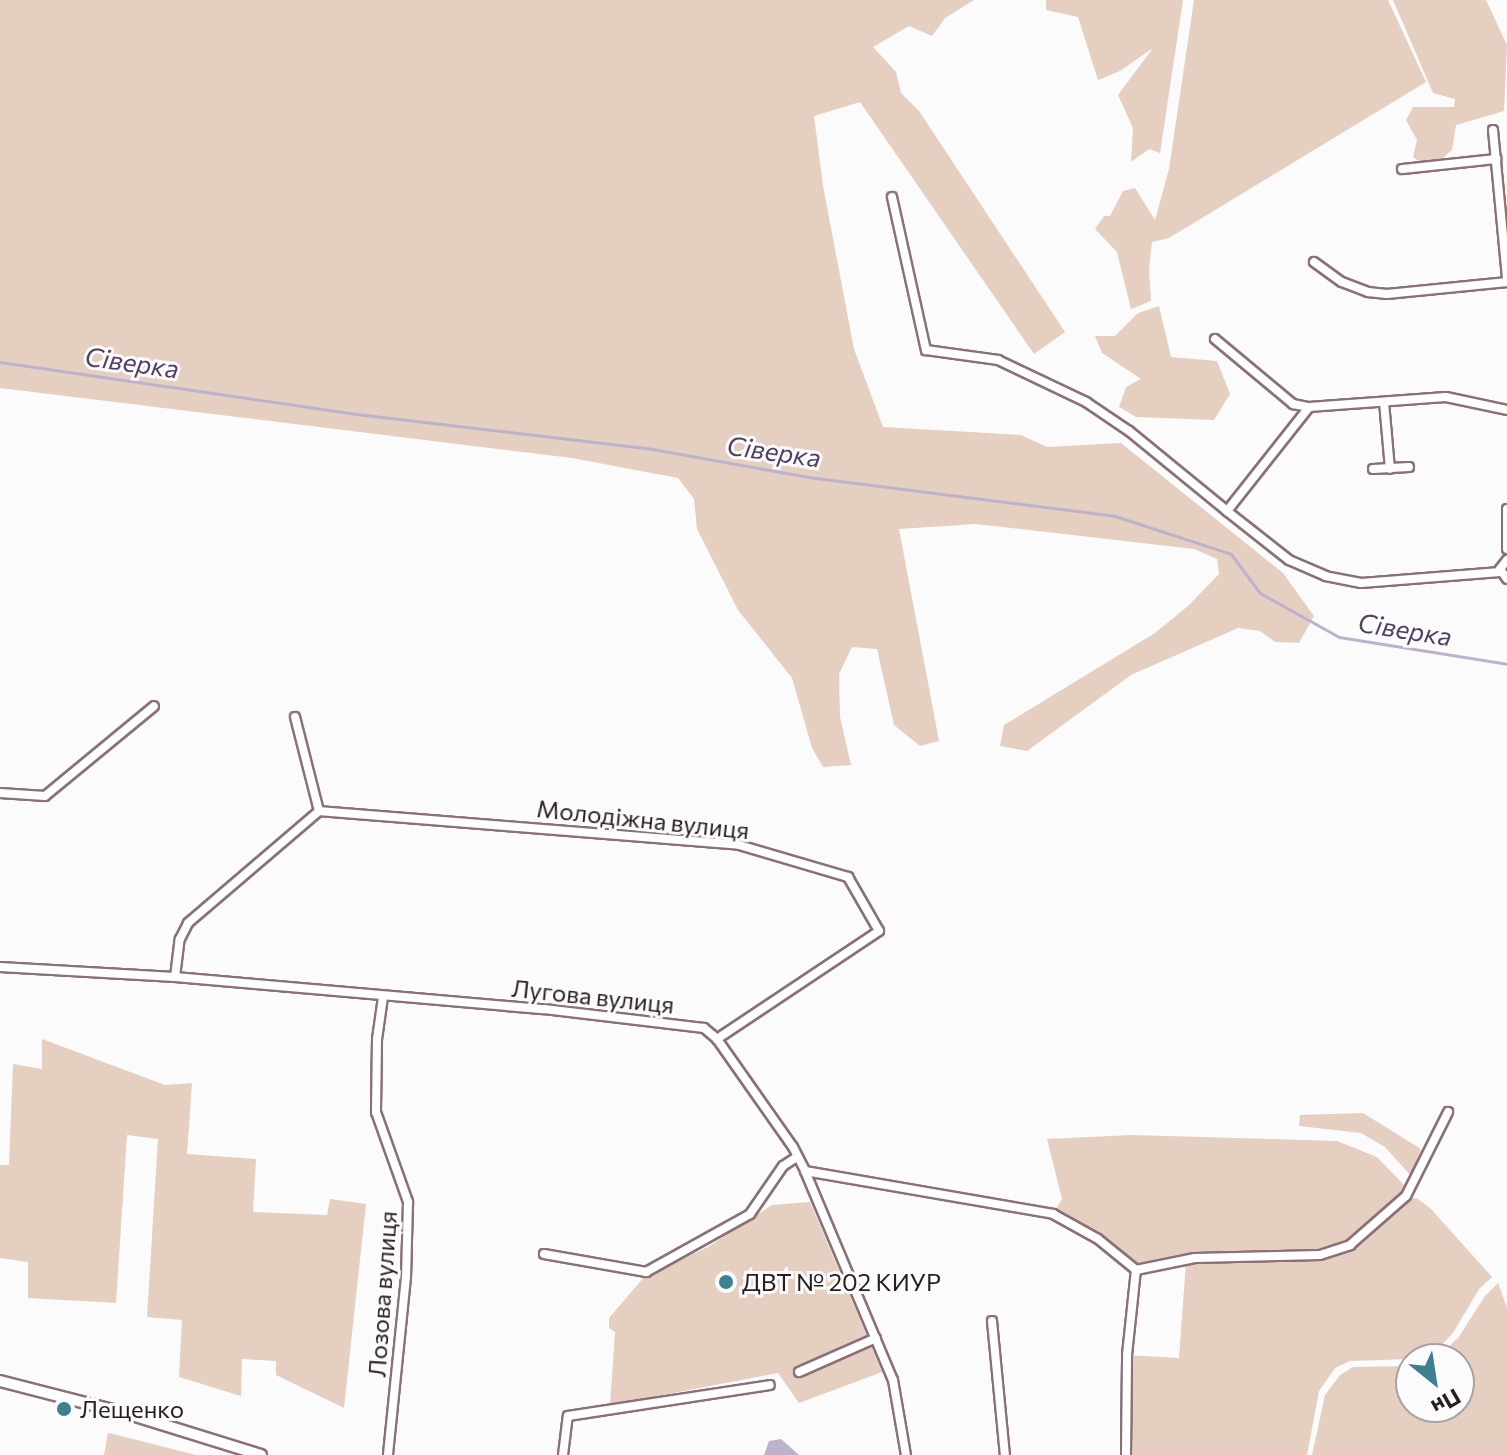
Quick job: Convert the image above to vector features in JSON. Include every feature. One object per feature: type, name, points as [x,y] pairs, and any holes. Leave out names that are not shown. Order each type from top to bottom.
[{"type":"street","points":[[1314,262],[1353,289],[1387,294],[1507,280],[1493,130]]},
{"type":"street","points":[[1402,169],[1496,159]]},
{"type":"street","points":[[892,197],[926,350],[998,360],[1086,402],[1129,431],[1289,560],[1326,576],[1361,583],[1503,576],[1500,565],[1507,560]]},
{"type":"street","points":[[1215,339],[1293,404],[1309,407],[1446,397],[1507,410]]},
{"type":"street","points":[[1384,402],[1390,469]]},
{"type":"street","points":[[1227,511],[1309,407]]},
{"type":"street","points":[[1373,469],[1409,467]]},
{"type":"street","points":[[1507,509],[1507,549]]},
{"type":"street","points":[[0,793],[45,796],[154,706]]},
{"type":"street","points":[[175,977],[180,939],[188,923],[319,811],[295,717]]},
{"type":"street","name":"Молодіжна вулиця","points":[[319,811],[739,845],[848,877],[879,931],[717,1039]]},
{"type":"street","name":"Лугова вулиця","points":[[0,967],[175,977],[544,1009],[704,1028],[717,1039]]},
{"type":"street","name":"Лозова вулиця","points":[[383,997],[377,1051],[376,1112],[408,1202],[406,1277],[388,1455]]},
{"type":"street","points":[[717,1039],[805,1171],[893,1380],[906,1455]]},
{"type":"street","points":[[1136,1270],[1195,1258],[1320,1255],[1350,1245],[1389,1215],[1406,1196],[1448,1112]]},
{"type":"street","points":[[544,1254],[646,1272],[750,1214],[783,1166],[797,1157]]},
{"type":"street","points":[[805,1171],[1053,1214],[1098,1239],[1136,1270]]},
{"type":"street","points":[[1126,1455],[1127,1355],[1136,1270]]},
{"type":"street","points":[[992,1321],[1005,1455]]},
{"type":"street","points":[[799,1372],[876,1338]]},
{"type":"street","points":[[0,1381],[132,1415],[261,1455]]},
{"type":"street","points":[[563,1455],[568,1416],[770,1385]]},
{"type":"shaded area","points":[[0,0],[974,0],[945,18],[932,36],[909,26],[873,47],[896,72],[901,93],[919,111],[1065,332],[1034,354],[860,102],[814,116],[823,186],[854,349],[883,427],[1021,435],[1047,447],[1121,443],[1283,573],[1314,616],[1299,643],[1275,642],[1260,631],[1238,628],[1131,675],[1027,751],[1000,746],[1004,725],[1155,633],[1188,606],[1219,574],[1217,559],[1194,549],[976,524],[899,529],[939,741],[920,746],[894,725],[877,649],[852,647],[839,674],[840,717],[851,765],[823,767],[812,748],[792,678],[738,610],[697,529],[694,499],[678,478],[572,458],[0,388]]},
{"type":"shaded area","points":[[1046,0],[1183,0],[1160,153],[1149,149],[1131,162],[1133,128],[1118,95],[1153,48],[1120,71],[1098,80],[1078,17],[1046,10]]},
{"type":"shaded area","points":[[1194,0],[1388,0],[1426,82],[1169,238],[1152,242],[1149,269],[1151,301],[1131,309],[1117,252],[1095,229],[1104,216],[1110,216],[1123,191],[1135,188],[1155,220],[1169,169]]},
{"type":"shaded area","points":[[1393,0],[1486,0],[1507,45],[1504,111],[1456,125],[1452,150],[1440,160],[1422,163],[1413,157],[1417,140],[1406,120],[1413,107],[1454,107],[1455,99],[1433,93]]},
{"type":"shaded area","points":[[1159,306],[1171,357],[1217,361],[1230,394],[1214,420],[1136,417],[1119,407],[1126,387],[1141,379],[1102,353],[1095,336],[1115,336],[1138,313]]},
{"type":"shaded area","points":[[42,1039],[165,1085],[192,1083],[187,1154],[256,1159],[253,1212],[327,1215],[330,1199],[366,1204],[344,1408],[276,1375],[276,1361],[242,1359],[241,1396],[179,1377],[182,1320],[147,1317],[158,1139],[127,1135],[116,1303],[28,1298],[28,1262],[0,1258],[0,1165],[9,1165],[13,1064],[42,1069]]},
{"type":"shaded area","points":[[1363,1113],[1421,1149],[1415,1166],[1421,1171],[1407,1196],[1418,1199],[1431,1209],[1492,1277],[1479,1289],[1453,1333],[1444,1343],[1395,1343],[1395,1360],[1350,1361],[1335,1368],[1319,1391],[1307,1455],[1126,1455],[1127,1355],[1179,1358],[1186,1262],[1136,1270],[1098,1239],[1053,1214],[1062,1199],[1047,1139],[1132,1135],[1337,1141],[1377,1157],[1405,1186],[1411,1176],[1385,1147],[1361,1133],[1299,1126],[1300,1115]]},
{"type":"shaded area","points":[[810,1202],[882,1372],[799,1403],[778,1373],[610,1405],[615,1332],[609,1328],[609,1318],[645,1276],[708,1247],[772,1205]]},
{"type":"shaded area","points":[[1498,1283],[1507,1308],[1507,1455],[1312,1455],[1325,1395],[1340,1375],[1353,1367],[1395,1366],[1395,1423],[1475,1423],[1475,1343],[1453,1343],[1485,1296]]},
{"type":"shaded area","points":[[109,1433],[196,1455],[104,1455]]},
{"type":"shaded area","points":[[781,1439],[799,1455],[764,1455],[769,1441]]},
{"type":"waterway","name":"Сіверка","points":[[0,362],[356,414],[647,448],[808,477],[1115,516],[1231,554],[1260,593],[1339,637],[1507,664]]},
{"type":"place","name":"ДВТ № 202 КИУР","points":[[726,1282]]},
{"type":"place","name":"Лещенко","points":[[64,1409]]}]
